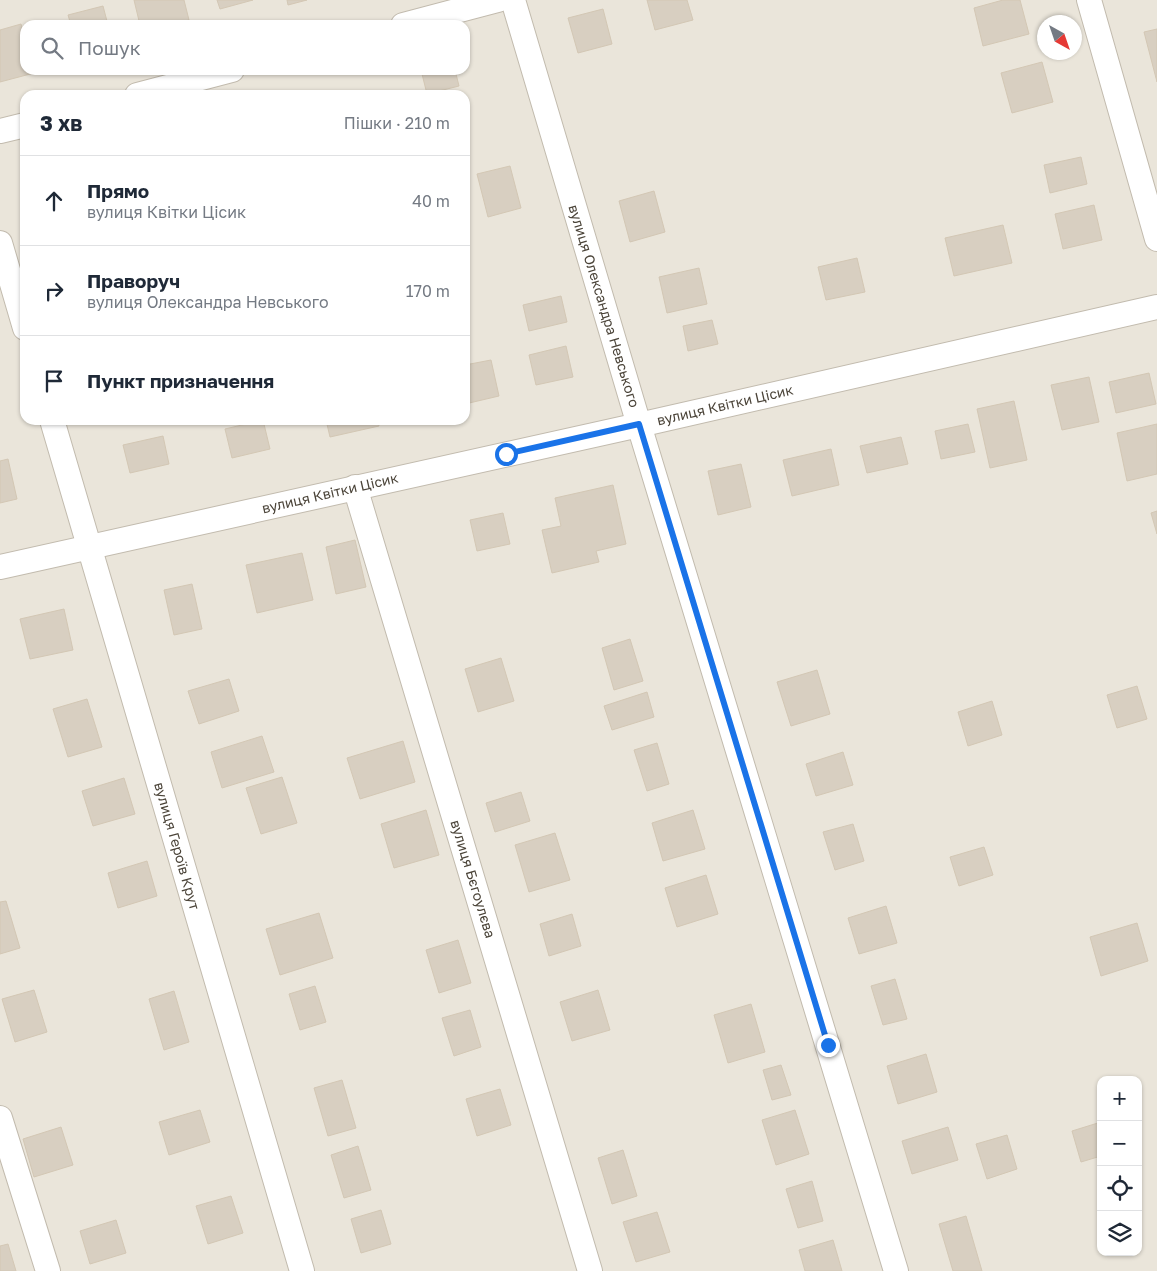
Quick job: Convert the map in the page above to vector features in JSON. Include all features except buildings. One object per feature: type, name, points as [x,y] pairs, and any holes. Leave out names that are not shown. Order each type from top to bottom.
[{"type":"street","points":[[422,20],[498,0]]},
{"type":"street","name":"вулиця Олександра Невського","points":[[513,0],[639,424],[896,1271]]},
{"type":"street","points":[[1089,0],[1157,239]]},
{"type":"street","points":[[156,90],[213,75]]},
{"type":"street","points":[[0,131],[20,126]]},
{"type":"street","points":[[0,243],[20,311]]},
{"type":"street","name":"вулиця Квітки Цісик","points":[[0,566],[1157,307]]},
{"type":"street","name":"вулиця Героїв Крут","points":[[53,425],[302,1271]]},
{"type":"street","name":"вулиця Бєгоулєва","points":[[355,487],[590,1271]]},
{"type":"street","points":[[0,1118],[48,1271]]},
{"type":"shaded area","points":[[0,0],[1157,0],[1157,1271],[0,1271]]},
{"type":"route","points":[[506,454],[639,424],[828,1045]]}]
